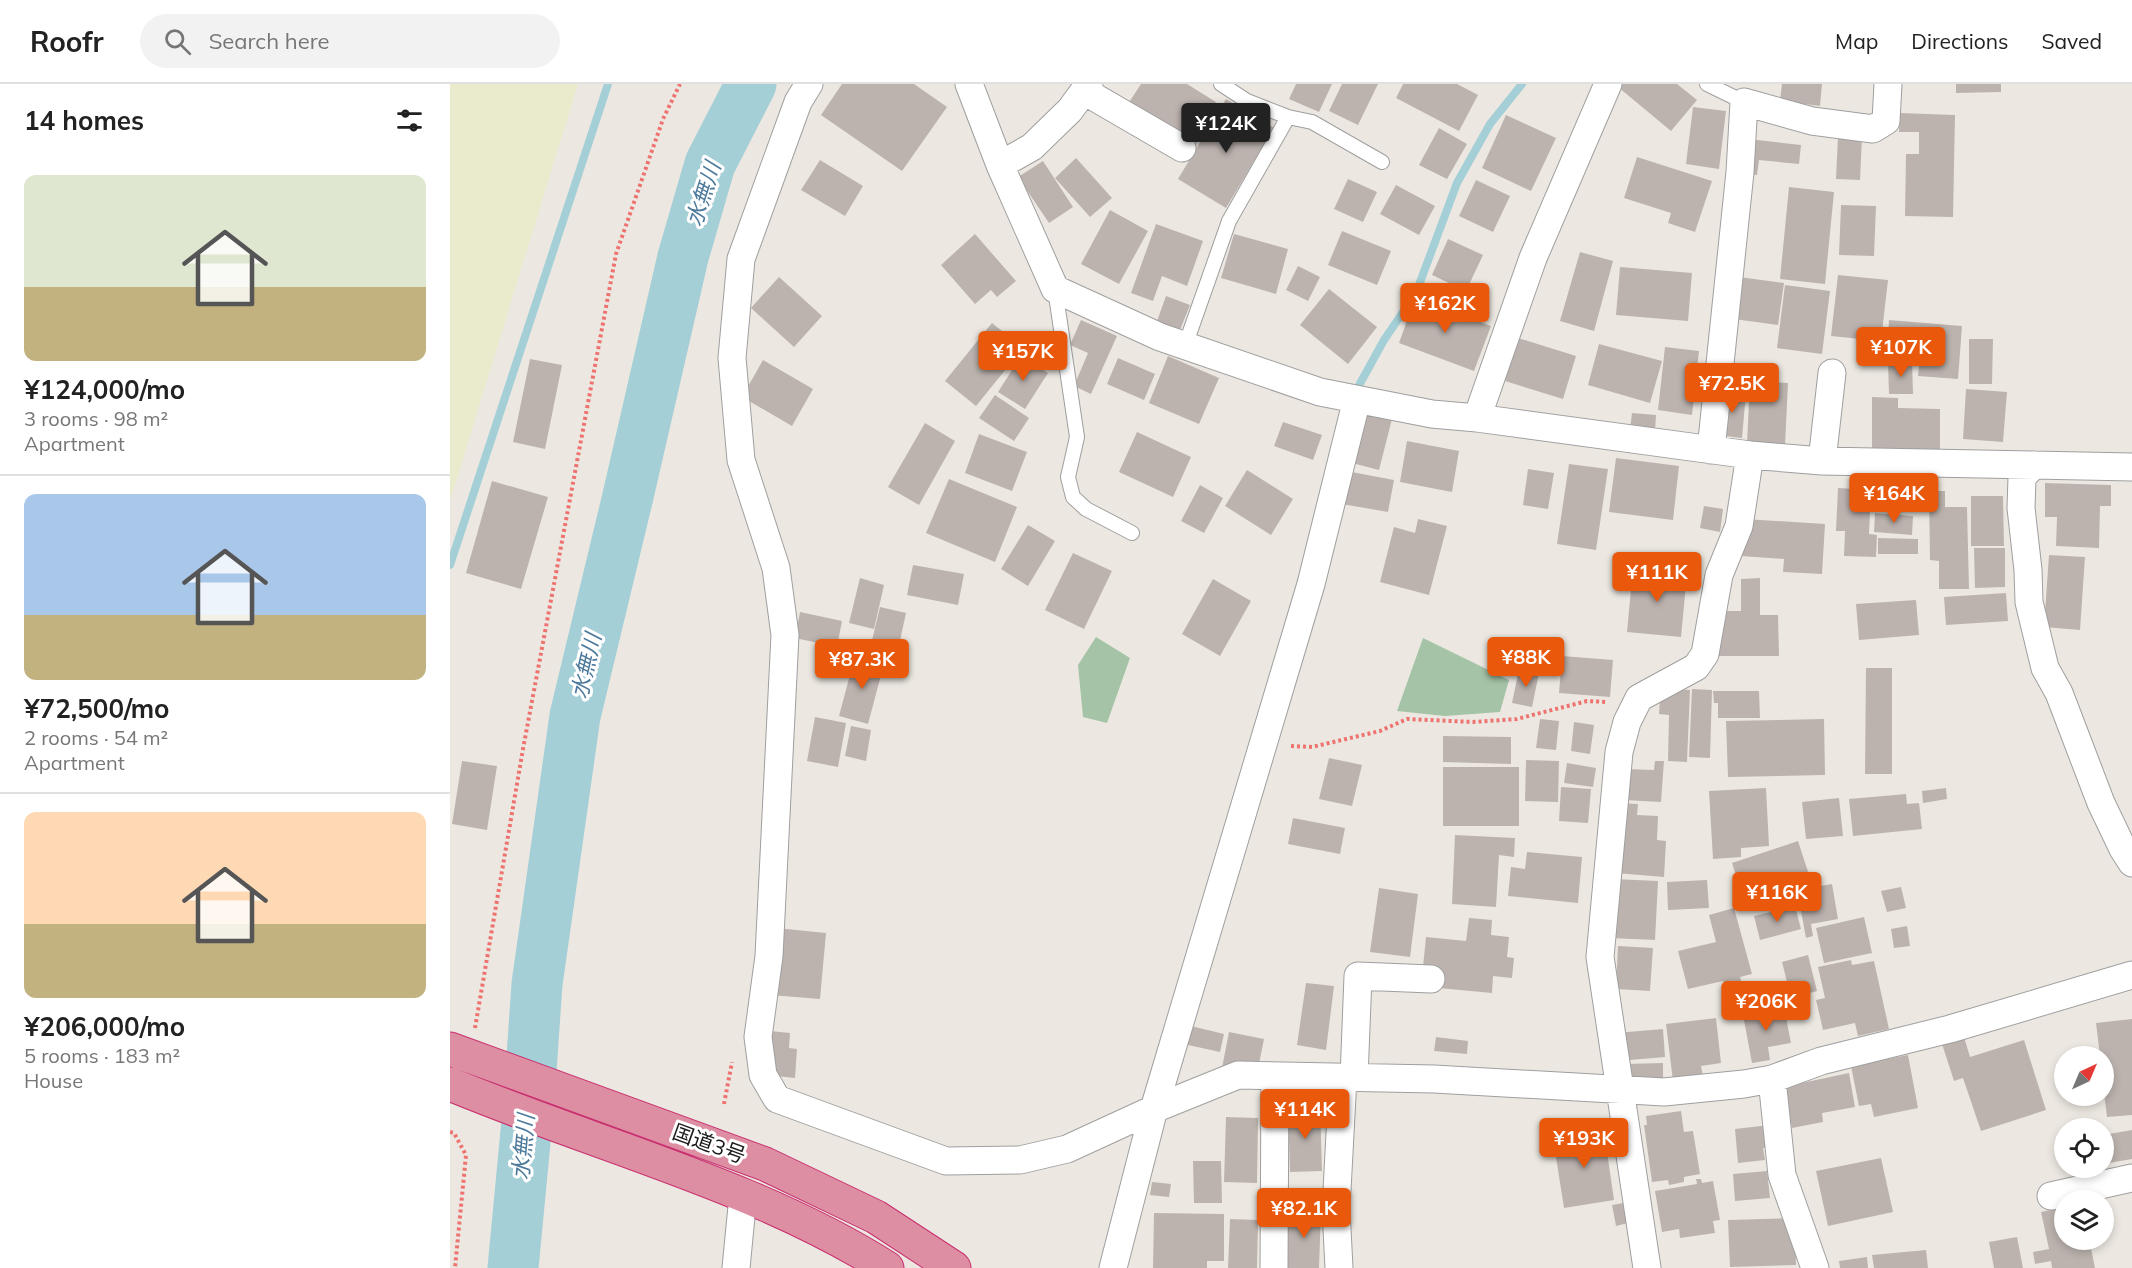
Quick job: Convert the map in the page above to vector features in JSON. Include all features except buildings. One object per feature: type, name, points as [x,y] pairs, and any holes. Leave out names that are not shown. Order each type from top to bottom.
[{"type":"highway","name":"国道3号","points":[[463,1046],[765,1164],[876,1218],[954,1268]]},
{"type":"highway","name":"国道3号","points":[[454,1086],[731,1191],[847,1242],[887,1268]]},
{"type":"street","points":[[809,84],[798,102],[741,259],[732,358],[741,460],[776,568],[785,635],[769,956],[758,1037],[763,1075],[777,1099],[946,1161],[1020,1160],[1067,1149],[1154,1109],[1238,1075],[1434,1079],[1664,1092],[1744,1084],[1772,1079],[1821,1061],[1950,1029],[2132,975]]},
{"type":"street","points":[[969,84],[1000,165],[1055,289],[1160,337],[1320,392],[1432,414],[1750,455],[1822,461],[2132,467]]},
{"type":"street","points":[[1477,418],[1533,258],[1608,84]]},
{"type":"street","points":[[1711,450],[1740,171],[1754,97],[1812,121],[1873,129],[1886,121],[1888,84]]},
{"type":"street","points":[[1000,165],[1032,147],[1070,110],[1087,88],[1182,148]]},
{"type":"street","points":[[1822,461],[1832,373]]},
{"type":"street","points":[[1113,1268],[1154,1109],[1311,584],[1357,399]]},
{"type":"street","points":[[1647,1268],[1600,957],[1620,752],[1627,722],[1639,698],[1696,667],[1705,654],[1719,575],[1739,526],[1750,455]]},
{"type":"street","points":[[2034,465],[2022,477],[2021,508],[2029,602],[2035,632],[2045,668],[2059,693],[2102,802],[2123,849],[2132,863]]},
{"type":"street","points":[[1339,1268],[1335,1209],[1358,976],[1431,979]]},
{"type":"street","points":[[1274,1268],[1275,1076]]},
{"type":"street","points":[[1772,1079],[1782,1175],[1815,1268]]},
{"type":"street","points":[[2050,1196],[2132,1178]]},
{"type":"street","points":[[731,1191],[736,1268]]},
{"type":"lane","points":[[1221,84],[1246,101],[1288,117],[1312,122],[1382,162]]},
{"type":"lane","points":[[1707,84],[1754,97]]},
{"type":"lane","points":[[1185,346],[1229,221],[1288,117]]},
{"type":"lane","points":[[1055,289],[1077,437],[1068,477],[1073,497],[1086,509],[1132,533]]},
{"type":"path","points":[[463,1046],[523,749],[616,255],[663,119],[680,84]]},
{"type":"path","points":[[1263,745],[1312,747],[1380,730],[1407,719],[1473,722],[1517,718],[1587,701],[1636,703]]},
{"type":"path","points":[[450,1132],[454,1133],[466,1155],[455,1268]]},
{"type":"green space","points":[[450,84],[578,84],[450,501]]},
{"type":"green space","points":[[1096,637],[1130,658],[1107,723],[1083,717],[1078,665]]},
{"type":"green space","points":[[1423,638],[1509,680],[1500,712],[1445,716],[1397,711]]},
{"type":"waterway","points":[[450,565],[608,84]]},
{"type":"waterway","name":"水無川","points":[[513,1268],[537,984],[575,716],[683,257],[710,164],[751,84]]},
{"type":"waterway","points":[[1357,389],[1384,340],[1416,293],[1457,183],[1490,124],[1522,84]]}]
